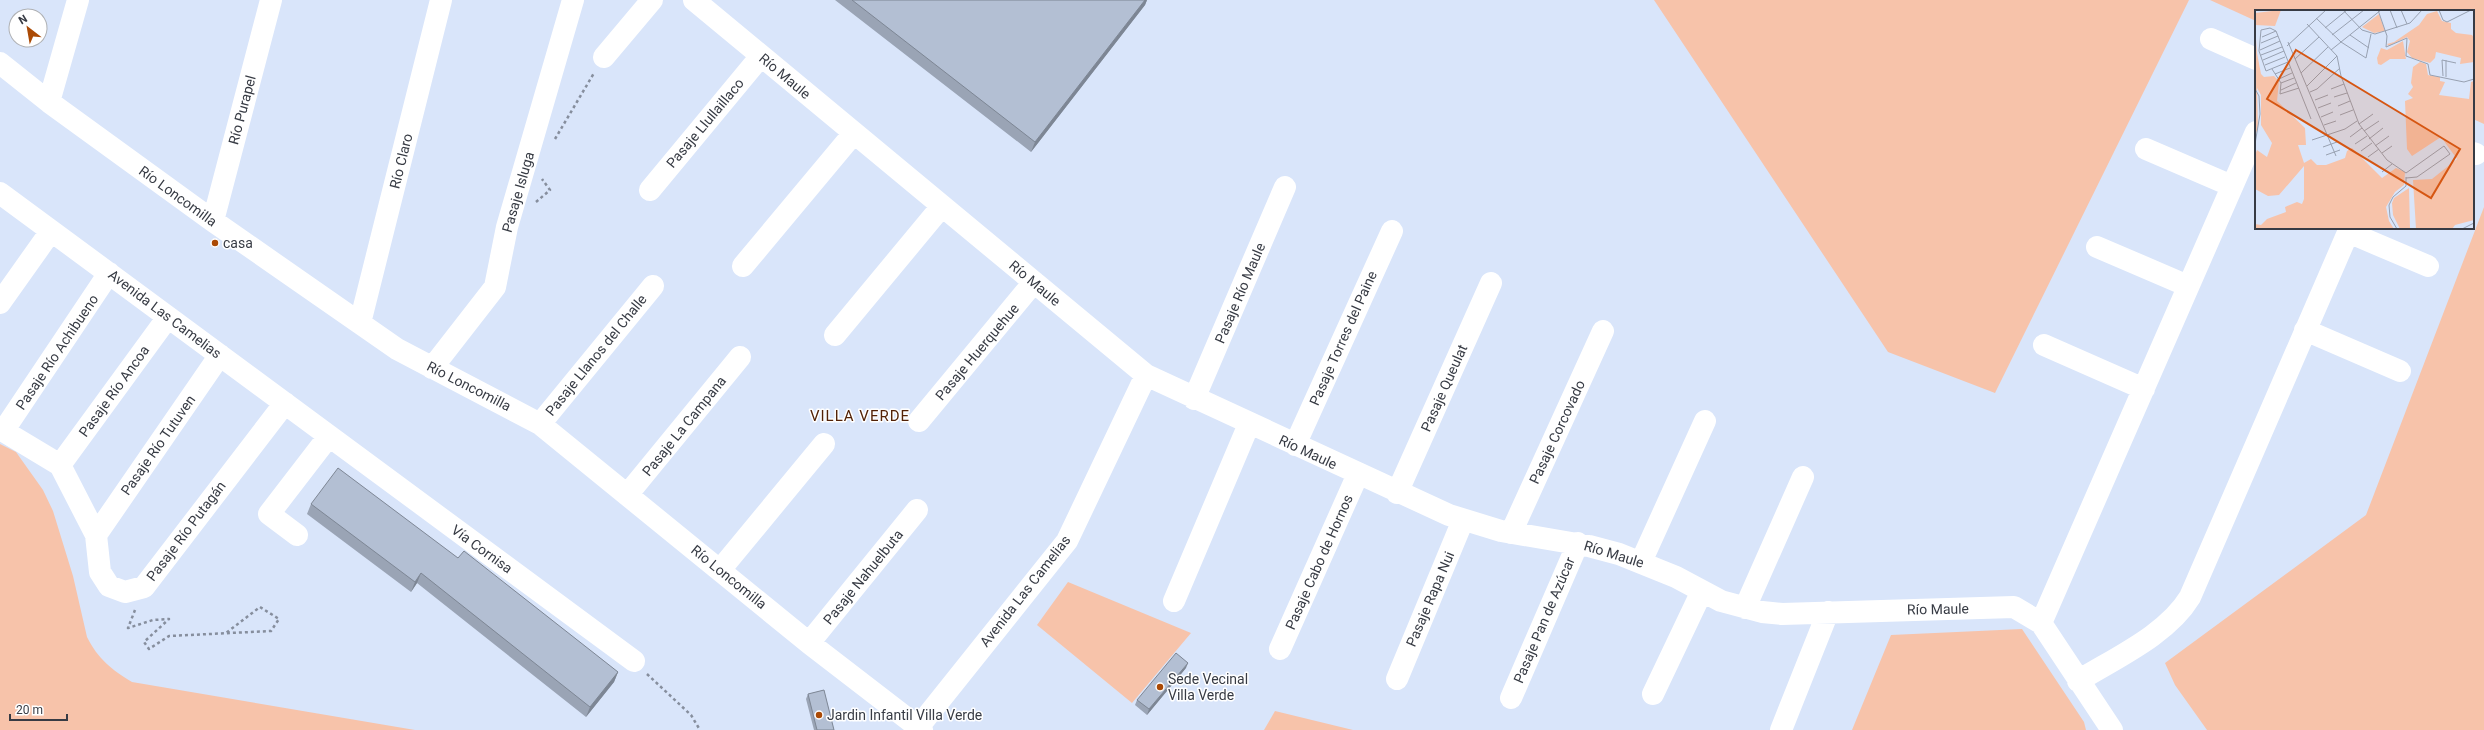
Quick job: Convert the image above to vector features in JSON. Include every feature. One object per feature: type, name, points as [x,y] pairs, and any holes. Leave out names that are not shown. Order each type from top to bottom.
[{"type":"street","points":[[48,102],[78,0]]},
{"type":"street","name":"Río Purapel","points":[[213,221],[271,0]]},
{"type":"street","name":"Río Claro","points":[[360,323],[441,0]]},
{"type":"street","name":"Pasaje Isluga","points":[[432,368],[495,288],[507,226],[573,0]]},
{"type":"street","points":[[604,57],[652,0]]},
{"type":"street","name":"Río Maule","points":[[694,0],[1146,375],[1295,446],[1397,493],[1463,520],[1511,533],[1578,543],[1641,562],[1721,601],[1745,608],[1782,614],[2014,607],[2041,623]]},
{"type":"street","points":[[2212,40],[2255,59]]},
{"type":"street","name":"Pasaje Llullaillaco","points":[[650,190],[761,56]]},
{"type":"street","name":"Río Loncomilla","points":[[0,63],[48,102],[213,221],[397,349],[540,424],[809,643],[918,729]]},
{"type":"street","points":[[743,266],[854,133]]},
{"type":"street","points":[[2112,730],[2078,681],[2041,623],[2255,134]]},
{"type":"street","points":[[2146,149],[2232,186]]},
{"type":"street","name":"Pasaje Río Maule","points":[[1194,399],[1285,187]]},
{"type":"street","name":"Avenida Las Camelias","points":[[0,193],[329,436]]},
{"type":"street","points":[[835,335],[942,206]]},
{"type":"street","points":[[2078,681],[2162,628],[2183,609],[2197,582],[2349,230],[2428,266]]},
{"type":"street","points":[[0,303],[51,231]]},
{"type":"street","name":"Pasaje Torres del Paine","points":[[1295,446],[1392,232]]},
{"type":"street","points":[[2097,247],[2188,286]]},
{"type":"street","name":"Pasaje Río Achibueno","points":[[2,430],[110,273]]},
{"type":"street","name":"Pasaje Huerquehue","points":[[919,421],[1034,282]]},
{"type":"street","name":"Pasaje Queulat","points":[[1397,493],[1491,283]]},
{"type":"street","name":"Pasaje Llanos del Challe","points":[[540,424],[653,286]]},
{"type":"street","name":"Pasaje Río Ancoa","points":[[60,464],[168,316]]},
{"type":"street","points":[[2305,330],[2400,371]]},
{"type":"street","name":"Pasaje Corcovado","points":[[1511,533],[1603,331]]},
{"type":"street","points":[[2044,345],[2144,389]]},
{"type":"street","name":"Pasaje Río Tutuven","points":[[96,534],[220,355]]},
{"type":"street","name":"Pasaje La Campana","points":[[627,495],[740,357]]},
{"type":"street","name":"Avenida Las Camelias","points":[[918,729],[1067,541],[1146,375]]},
{"type":"street","name":"Pasaje Río Putagán","points":[[96,534],[100,572],[107,583],[117,590],[124,592],[144,587],[285,403]]},
{"type":"street","points":[[1641,562],[1705,421]]},
{"type":"street","points":[[1174,601],[1249,424]]},
{"type":"street","points":[[2,430],[60,464],[96,534]]},
{"type":"street","points":[[297,535],[269,514],[329,436]]},
{"type":"street","name":"Vía Cornisa","points":[[329,436],[634,661]]},
{"type":"street","points":[[720,570],[824,444]]},
{"type":"street","name":"Pasaje Cabo de Hornos","points":[[1280,649],[1358,474]]},
{"type":"street","points":[[1745,608],[1803,478]]},
{"type":"street","name":"Pasaje Nahuelbuta","points":[[809,643],[917,510]]},
{"type":"street","name":"Pasaje Rapa Nui","points":[[1397,679],[1463,520]]},
{"type":"street","name":"Pasaje Pan de Azúcar","points":[[1511,698],[1578,543]]},
{"type":"street","points":[[1653,694],[1702,591]]},
{"type":"street","points":[[1781,730],[1828,612]]},
{"type":"path","points":[[554,141],[604,57]]},
{"type":"path","points":[[534,204],[550,190],[538,173]]},
{"type":"path","points":[[144,587],[128,628],[153,620],[169,619],[144,642],[149,649],[169,636],[271,631],[279,619],[260,607],[226,633]]},
{"type":"path","points":[[634,661],[691,715],[700,730]]},
{"type":"shaded area","points":[[1654,0],[2189,0],[1995,393],[1888,352]]},
{"type":"shaded area","points":[[2210,0],[2484,0],[2484,124],[2474,119],[2474,10],[2255,10],[2255,21]]},
{"type":"shaded area","points":[[2484,207],[2484,730],[2207,730],[2175,685],[2165,663],[2366,515]]},
{"type":"shaded area","points":[[0,444],[16,452],[43,490],[53,511],[73,576],[87,637],[101,658],[118,673],[132,682],[415,730],[0,730]]},
{"type":"shaded area","points":[[1068,582],[1191,633],[1132,703],[1037,625]]},
{"type":"shaded area","points":[[2022,629],[2084,722],[2086,730],[1852,730],[1891,635]]},
{"type":"shaded area","points":[[1275,711],[1353,730],[1264,730]]},
{"type":"building","points":[[852,0],[1145,0],[1035,142]]},
{"type":"building","points":[[338,468],[458,558],[464,551],[618,672],[590,707],[421,573],[415,582],[311,504]]},
{"type":"building","name":"Sede Vecinal Villa Verde","points":[[1176,653],[1188,663],[1149,709],[1137,700]]},
{"type":"building","name":"Jardin Infantil Villa Verde","points":[[824,690],[834,730],[817,730],[808,694]]},
{"type":"place","name":"casa","points":[[215,243]]},
{"type":"place","name":"Sede Vecinal Villa Verde","points":[[1160,687]]},
{"type":"place","name":"Jardin Infantil Villa Verde","points":[[819,715]]},
{"type":"district","name":"VILLA VERDE","points":[[860,416]]}]
